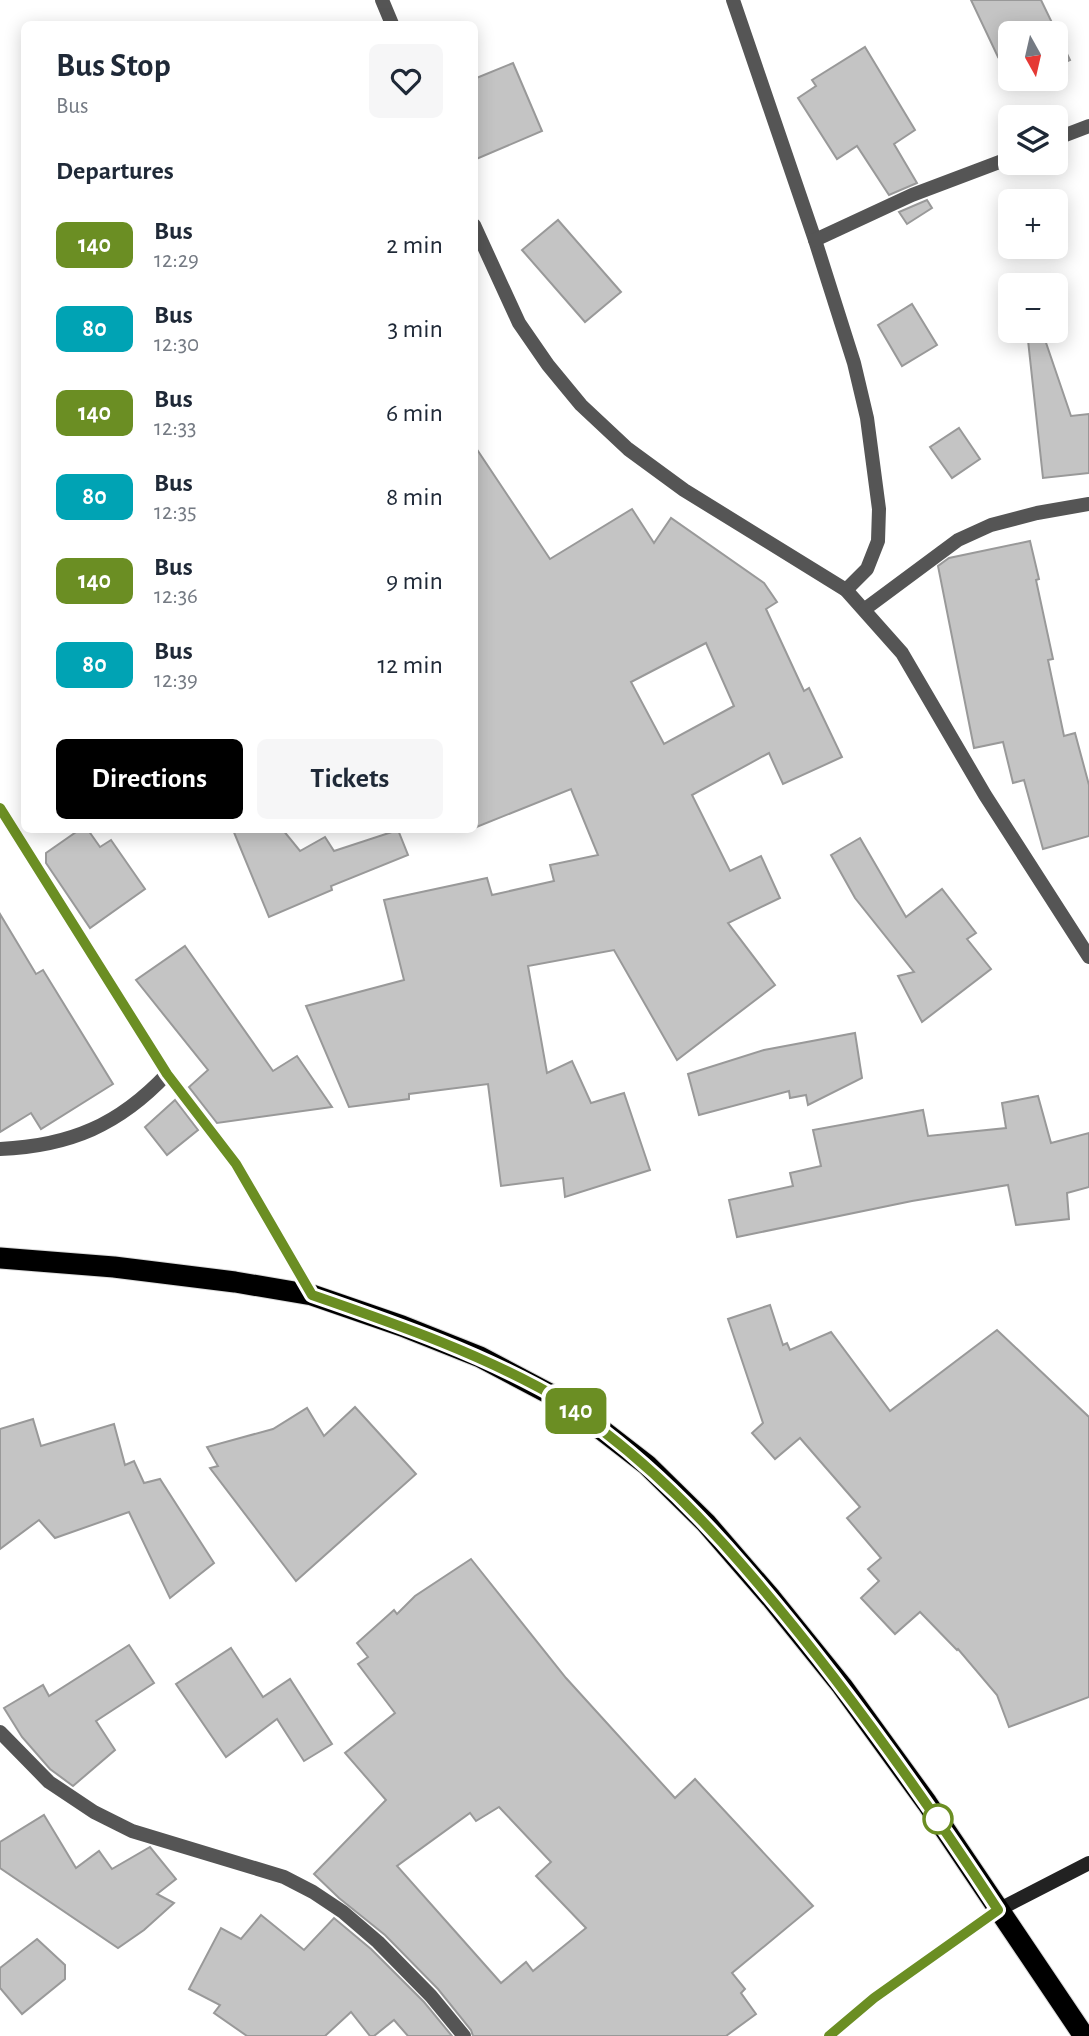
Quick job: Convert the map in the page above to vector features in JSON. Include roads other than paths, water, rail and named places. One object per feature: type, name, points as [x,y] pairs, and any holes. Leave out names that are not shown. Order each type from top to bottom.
[{"type":"highway","points":[[0,1258],[127,1269],[235,1282],[312,1295],[480,1357],[567,1403],[647,1465],[706,1523],[771,1598],[842,1686],[927,1803],[1084,2036]]},
{"type":"street","points":[[382,0],[391,21]]},
{"type":"street","points":[[733,0],[815,240],[854,363],[867,418],[879,509],[878,541],[867,569],[846,590]]},
{"type":"street","points":[[1068,134],[1089,126]]},
{"type":"street","points":[[815,240],[912,195],[998,163]]},
{"type":"street","points":[[478,234],[519,323],[548,365],[581,405],[628,449],[684,490],[846,590],[902,653],[985,795],[1089,957]]},
{"type":"street","points":[[865,610],[958,540],[991,525],[1089,504]]},
{"type":"street","points":[[0,808],[167,1074],[236,1164],[312,1295]]},
{"type":"street","points":[[0,1149],[22,1148],[72,1138],[107,1124],[144,1098],[167,1074]]},
{"type":"street","points":[[0,1732],[49,1782],[103,1817],[132,1832],[284,1878],[313,1892],[343,1912],[378,1942],[431,1996],[464,2036]]},
{"type":"street","points":[[829,2036],[874,1998],[998,1910],[1089,1863]]}]
